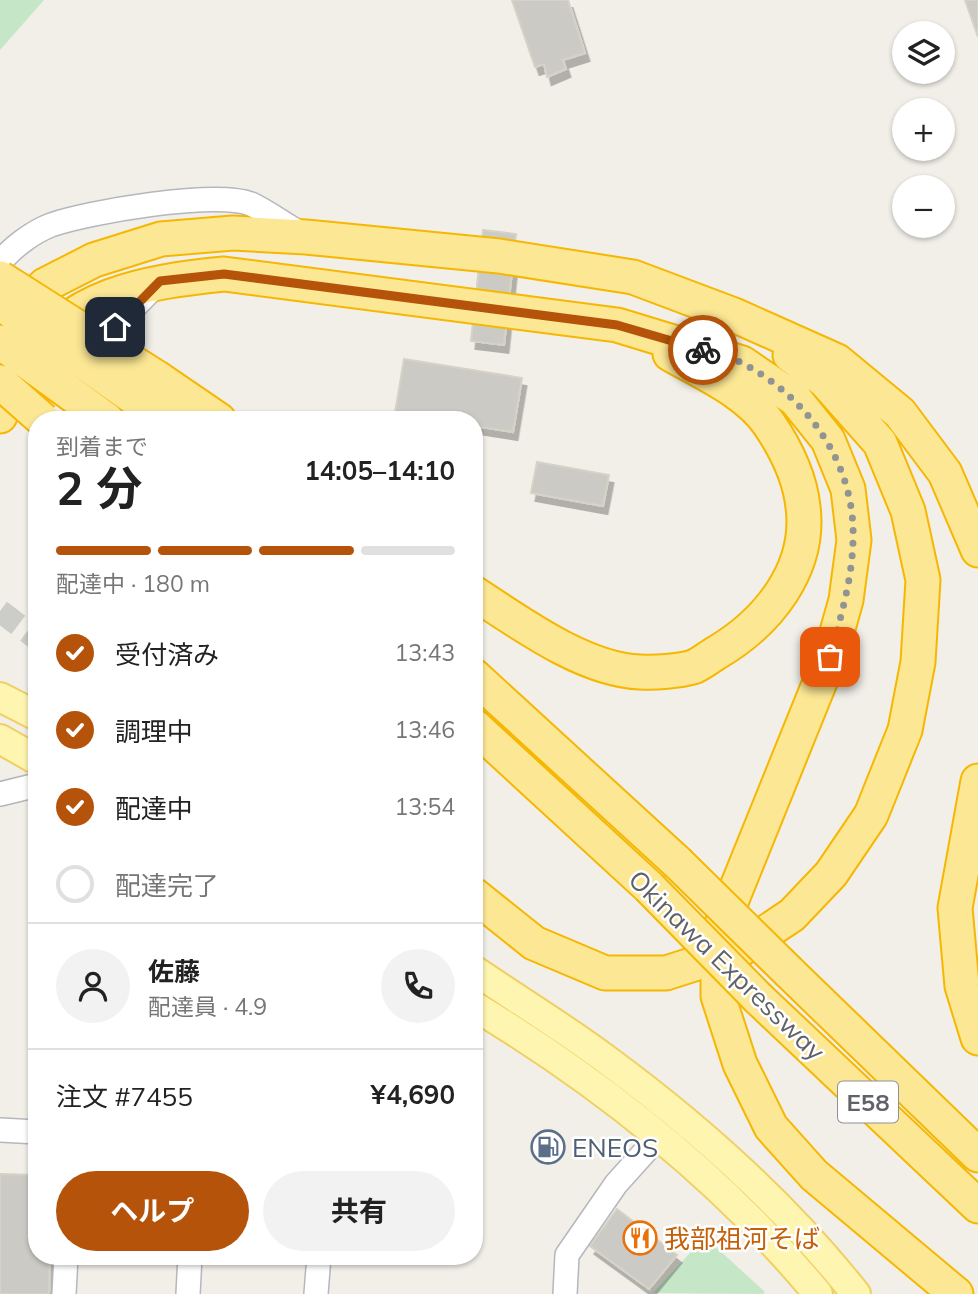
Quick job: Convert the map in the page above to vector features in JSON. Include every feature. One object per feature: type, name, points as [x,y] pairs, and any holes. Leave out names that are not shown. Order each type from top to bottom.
[{"type":"highway","points":[[0,330],[46,285],[94,260],[161,239],[233,233],[306,237],[499,256],[633,277],[734,315],[837,360],[900,413],[945,473],[978,550]]},
{"type":"highway","points":[[0,416],[21,367],[57,326],[104,296],[160,281],[224,274],[617,325],[742,363],[795,398],[828,440],[848,489],[853,540],[846,600],[830,657],[718,934],[718,996],[740,1065],[771,1127],[814,1175],[956,1294]]},
{"type":"highway","points":[[0,278],[154,400]]},
{"type":"highway","points":[[0,303],[154,400],[190,411]]},
{"type":"highway","points":[[483,902],[534,943],[605,973],[666,973],[741,949],[792,915],[831,874],[871,815],[905,730],[918,663],[923,580],[908,511],[880,443],[825,381],[734,315]]},
{"type":"highway","points":[[483,599],[586,659],[640,672],[694,667],[743,638],[782,596],[800,551],[804,508],[792,465],[768,422],[730,388],[617,325]]},
{"type":"highway","points":[[0,342],[95,411]]},
{"type":"highway","points":[[0,382],[33,411]]},
{"type":"highway","name":"Okinawa Expressway","points":[[483,684],[677,863],[978,1155]]},
{"type":"highway","name":"Okinawa Expressway","points":[[483,734],[649,887],[758,998],[978,1206]]},
{"type":"highway","points":[[978,781],[955,908],[962,986],[978,1038]]},
{"type":"main road","points":[[0,697],[28,711]]},
{"type":"main road","points":[[0,739],[28,755]]},
{"type":"main road","points":[[483,976],[607,1059],[678,1115],[765,1195],[856,1294]]},
{"type":"main road","points":[[483,1012],[589,1083],[660,1135],[746,1214],[818,1294]]},
{"type":"street","points":[[0,263],[8,252],[50,226],[134,205],[205,201],[249,203],[306,237]]},
{"type":"street","points":[[61,411],[115,327],[160,281]]},
{"type":"street","points":[[0,794],[28,787]]},
{"type":"street","points":[[0,1130],[28,1132]]},
{"type":"street","points":[[565,1294],[568,1255],[615,1184],[660,1135]]},
{"type":"street","points":[[64,1294],[66,1265]]},
{"type":"street","points":[[188,1294],[190,1265]]},
{"type":"street","points":[[316,1294],[318,1265]]},
{"type":"green space","points":[[0,0],[44,0],[0,50]]},
{"type":"green space","points":[[705,1237],[765,1292],[653,1293]]},
{"type":"building","points":[[512,0],[568,0],[585,53],[563,60],[566,69],[547,77],[544,64],[535,67]]},
{"type":"building","points":[[965,0],[978,0],[978,37]]},
{"type":"building","points":[[483,230],[516,234],[504,345],[471,341]]},
{"type":"building","points":[[404,359],[522,378],[513,432],[483,427],[483,411],[395,411]]},
{"type":"building","points":[[537,462],[609,475],[603,506],[531,493]]},
{"type":"building","points":[[0,1174],[28,1175],[28,1265],[50,1265],[49,1294],[0,1294]]},
{"type":"building","points":[[617,1209],[677,1255],[649,1289],[590,1246]]},
{"type":"tunnel","points":[[0,611],[28,632]]},
{"type":"way so far","points":[[703,350],[742,363],[795,398],[828,440],[848,489],[853,540],[846,600],[830,657]]},
{"type":"place","name":"ENEOS","points":[[548,1147]]},
{"type":"place","name":"我部祖河そば","points":[[640,1238]]},
{"type":"route","points":[[115,327],[160,281],[224,274],[617,325],[703,350]]}]
